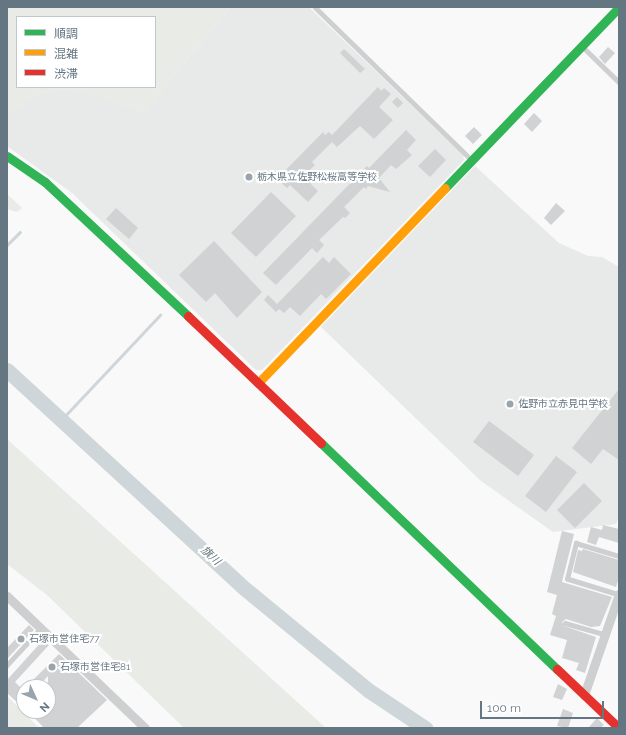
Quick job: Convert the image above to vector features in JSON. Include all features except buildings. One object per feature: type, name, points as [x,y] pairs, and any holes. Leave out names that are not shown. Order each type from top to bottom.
[{"type":"street","points":[[258,383],[471,159],[583,46],[619,7]]},
{"type":"street","points":[[7,156],[24,166],[66,199],[619,728]]},
{"type":"street","points":[[584,695],[603,634],[619,594]]},
{"type":"street","points":[[7,596],[145,728]]},
{"type":"lane","points":[[315,7],[471,159]]},
{"type":"lane","points":[[583,46],[619,82]]},
{"type":"lane","points":[[619,556],[576,543],[567,579],[619,594]]},
{"type":"lane","points":[[565,623],[603,634]]},
{"type":"lane","points":[[7,665],[41,628]]},
{"type":"shaded area","points":[[7,7],[231,7],[142,113],[77,89],[55,90],[30,98],[7,115]]},
{"type":"shaded area","name":"栃木県立佐野松桜高等学校","points":[[231,7],[309,7],[463,155],[464,160],[262,370],[256,370],[72,193],[7,146],[8,114],[30,98],[55,90],[77,89],[93,93],[142,113]]},
{"type":"shaded area","name":"佐野市立赤見中学校","points":[[475,166],[559,243],[588,256],[602,257],[619,267],[619,516],[616,524],[553,532],[481,481],[321,327]]},
{"type":"shaded area","points":[[7,194],[22,208],[17,212],[7,209]]},
{"type":"shaded area","points":[[7,439],[326,728],[184,728],[47,595],[7,564]]},
{"type":"shaded area","points":[[7,696],[16,705],[16,719],[30,719],[39,728],[7,728]]},
{"type":"waterway","points":[[7,245],[20,232]]},
{"type":"waterway","points":[[62,419],[160,315]]},
{"type":"waterway","name":"旗川","points":[[7,370],[244,588],[368,690],[425,728]]},
{"type":"traffic: fast","points":[[445,188],[619,7]]},
{"type":"traffic: fast","points":[[7,156],[45,182],[188,316]]},
{"type":"traffic: fast","points":[[321,443],[557,669]]},
{"type":"traffic: slow","points":[[258,383],[445,188]]},
{"type":"traffic: jam","points":[[188,316],[321,443]]},
{"type":"traffic: jam","points":[[557,669],[619,728]]},
{"type":"place","name":"栃木県立佐野松桜高等学校","points":[[249,177]]},
{"type":"place","name":"佐野市立赤見中学校","points":[[510,404]]},
{"type":"place","name":"石塚市営住宅77","points":[[21,639]]},
{"type":"place","name":"石塚市営住宅81","points":[[52,667]]}]
